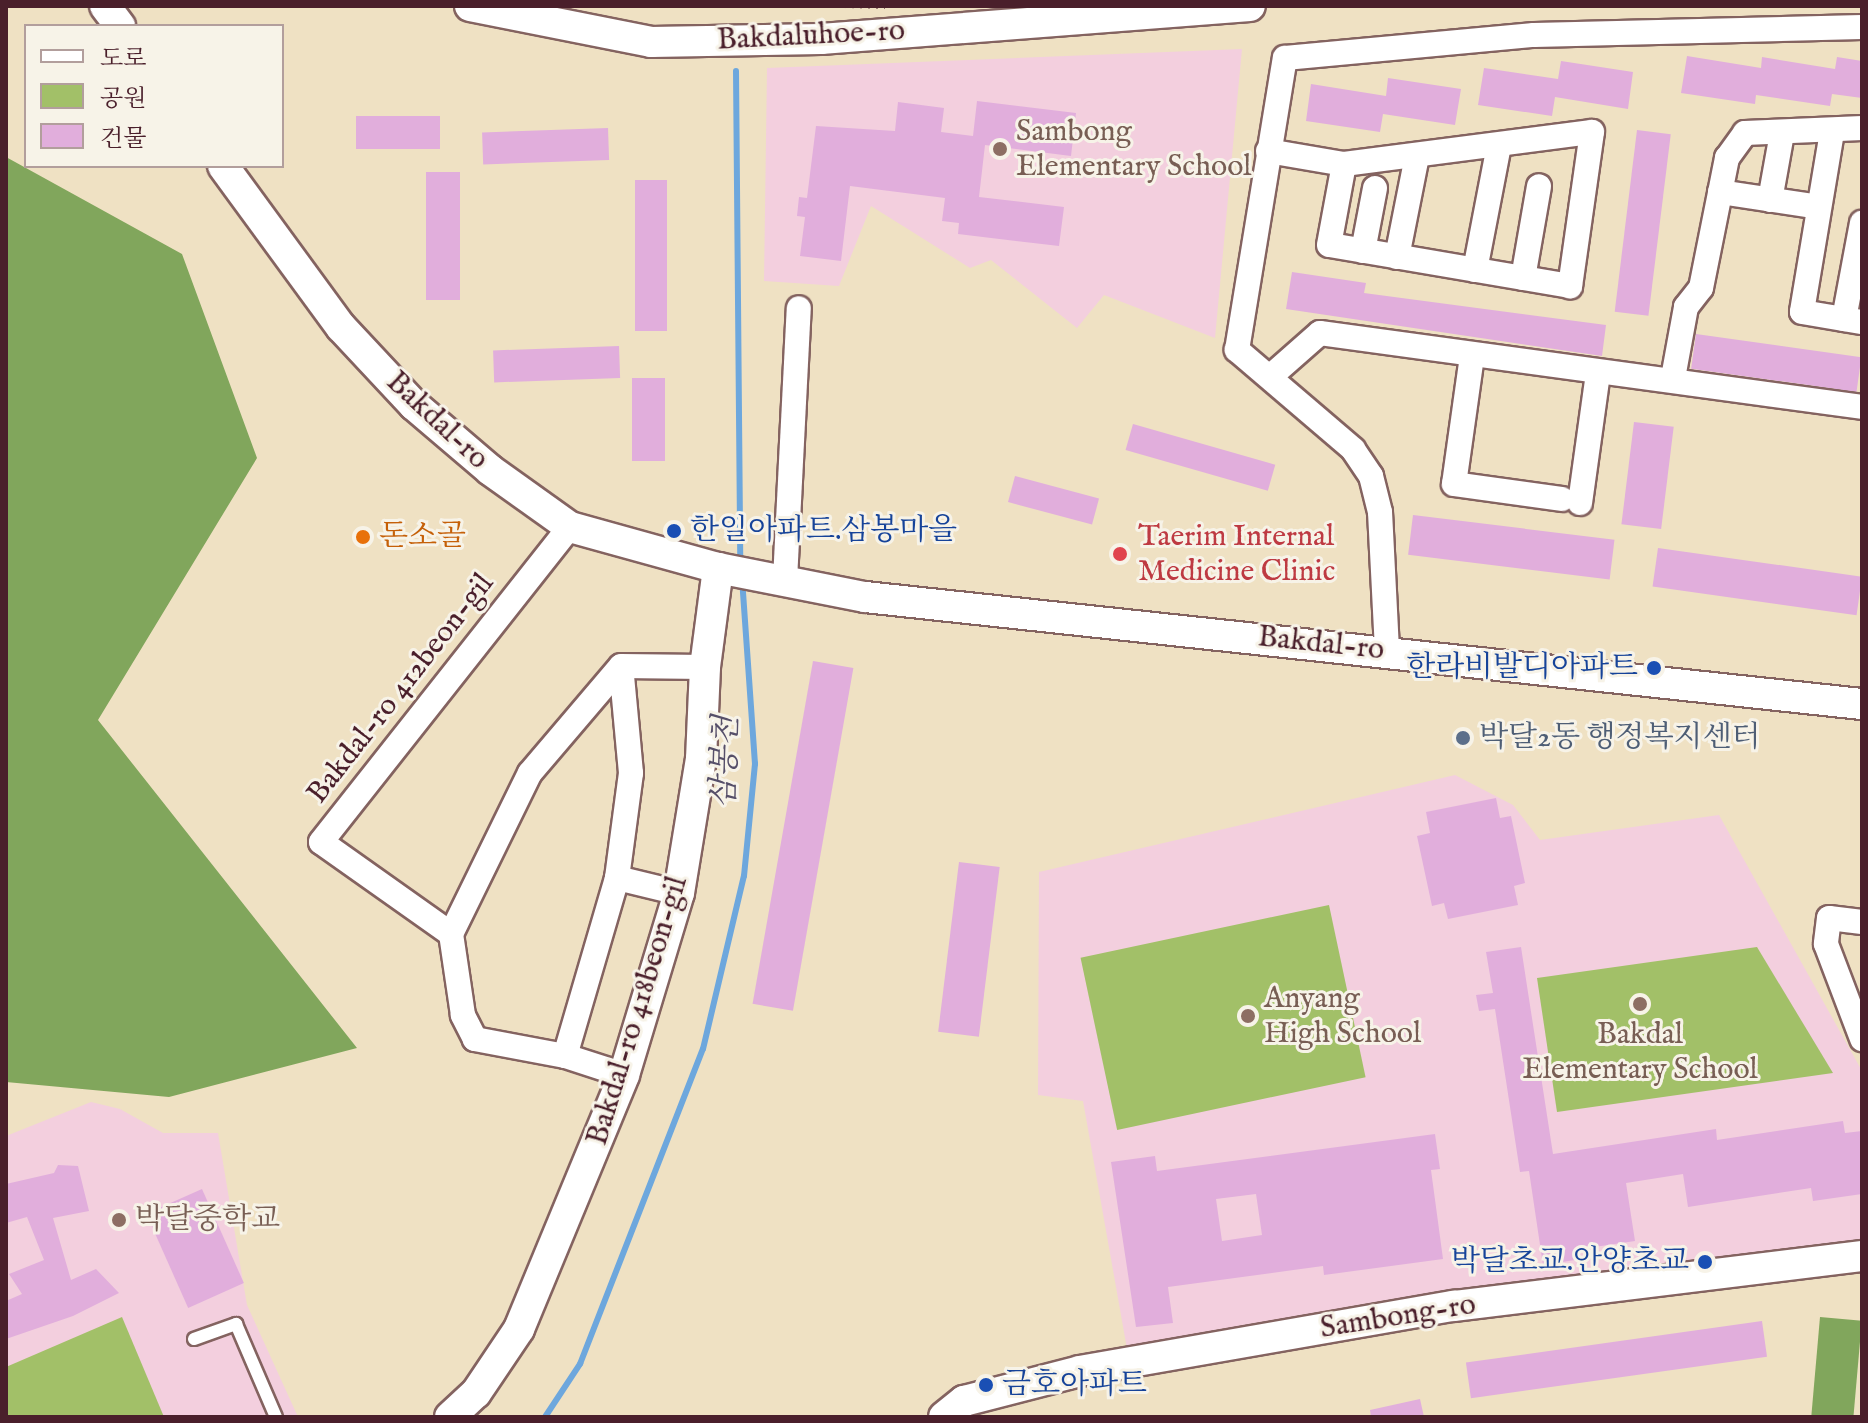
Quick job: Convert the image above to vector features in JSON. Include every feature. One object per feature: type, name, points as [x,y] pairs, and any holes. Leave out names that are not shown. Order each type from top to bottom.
[{"type":"street","points":[[105,6],[118,24]]},
{"type":"street","name":"Bakdaluhoe-ro","points":[[470,6],[651,42],[821,39],[1250,6]]},
{"type":"street","points":[[1387,650],[1380,512],[1371,476],[1353,449],[1237,350],[1285,58],[1534,35],[1862,27]]},
{"type":"street","points":[[1673,378],[1686,307],[1701,288],[1727,158],[1745,133],[1832,132],[1862,128]]},
{"type":"street","points":[[1268,151],[1344,164],[1592,132],[1570,286],[1329,245],[1344,164]]},
{"type":"street","points":[[1832,132],[1802,312],[1853,320],[1862,223]]},
{"type":"street","points":[[1770,200],[1782,133]]},
{"type":"street","points":[[1475,270],[1499,145]]},
{"type":"street","points":[[1397,257],[1417,156]]},
{"type":"street","name":"Bakdal-ro","points":[[224,168],[341,327],[414,405],[490,470],[570,527],[723,569],[865,597],[1387,650],[1862,704]]},
{"type":"street","points":[[1523,278],[1539,186]]},
{"type":"street","points":[[1363,251],[1375,188]]},
{"type":"street","points":[[1720,192],[1819,207]]},
{"type":"street","points":[[783,580],[799,308]]},
{"type":"street","points":[[1271,376],[1320,333],[1598,373],[1673,378],[1862,407]]},
{"type":"street","points":[[1472,356],[1454,484],[1571,501],[1598,373]]},
{"type":"street","name":"Bakdal-ro 412beon-gil","points":[[451,934],[321,842],[570,527]]},
{"type":"street","name":"Bakdal-ro 418beon-gil","points":[[450,1417],[476,1393],[519,1329],[555,1253],[624,1075],[679,893],[701,759],[705,667],[723,569]]},
{"type":"street","points":[[621,666],[530,773],[451,934],[463,1015],[475,1039],[565,1056],[624,1075]]},
{"type":"street","points":[[621,666],[705,667]]},
{"type":"street","points":[[565,1056],[617,878],[631,773],[621,666]]},
{"type":"street","points":[[617,878],[679,893]]},
{"type":"street","points":[[1862,922],[1829,918],[1826,944],[1862,1039]]},
{"type":"street","name":"Sambong-ro","points":[[944,1417],[964,1401],[1080,1371],[1454,1306],[1862,1256]]},
{"type":"lane","points":[[194,1339],[236,1324],[276,1417]]},
{"type":"shaded area","name":"Sambong Elementary School","points":[[1242,49],[1215,338],[1104,295],[1077,328],[991,260],[970,268],[871,206],[839,286],[764,281],[767,68]]},
{"type":"shaded area","points":[[1455,775],[1513,805],[1540,840],[1719,815],[1862,1071],[1862,1251],[1127,1349],[1083,1101],[1038,1095],[1039,872]]},
{"type":"shaded area","name":"박달중학교","points":[[91,1102],[120,1109],[163,1133],[218,1133],[247,1305],[298,1417],[6,1417],[6,1136]]},
{"type":"green space","points":[[6,157],[182,254],[257,458],[98,720],[357,1048],[169,1097],[6,1082]]},
{"type":"green space","points":[[1329,905],[1366,1077],[1117,1130],[1081,958]]},
{"type":"green space","points":[[1757,947],[1833,1073],[1557,1112],[1537,978]]},
{"type":"green space","points":[[122,1317],[164,1417],[6,1417],[6,1367]]},
{"type":"green space","points":[[1820,1317],[1862,1321],[1853,1417],[1811,1417]]},
{"type":"building","points":[[1687,56],[1761,68],[1762,57],[1835,69],[1837,57],[1862,61],[1862,98],[1832,94],[1830,106],[1756,95],[1755,104],[1681,93]]},
{"type":"building","points":[[1561,61],[1633,72],[1628,109],[1555,97],[1552,116],[1478,105],[1484,68],[1558,79]]},
{"type":"building","points":[[1388,78],[1461,89],[1455,125],[1383,114],[1380,132],[1306,121],[1311,84],[1386,96]]},
{"type":"building","points":[[977,101],[1076,113],[1071,156],[985,145],[979,197],[1064,207],[1059,246],[958,234],[959,223],[942,221],[945,198],[850,186],[841,261],[800,256],[805,217],[797,216],[799,197],[807,198],[816,126],[895,131],[898,102],[944,108],[941,132],[973,136]]},
{"type":"building","points":[[356,116],[440,116],[440,149],[356,149]]},
{"type":"building","points":[[608,128],[609,160],[483,164],[482,132]]},
{"type":"building","points":[[1637,130],[1671,134],[1648,316],[1615,312]]},
{"type":"building","points":[[426,172],[460,172],[460,300],[426,300]]},
{"type":"building","points":[[635,180],[667,180],[667,331],[635,331]]},
{"type":"building","points":[[1292,272],[1366,283],[1364,293],[1606,325],[1602,356],[1286,309]]},
{"type":"building","points":[[1696,334],[1861,357],[1857,392],[1691,369]]},
{"type":"building","points":[[619,346],[620,378],[494,382],[493,350]]},
{"type":"building","points":[[632,378],[665,378],[665,461],[632,461]]},
{"type":"building","points":[[1634,422],[1674,427],[1661,529],[1621,524]]},
{"type":"building","points":[[1133,424],[1275,465],[1268,491],[1126,450]]},
{"type":"building","points":[[1015,476],[1099,499],[1092,525],[1008,502]]},
{"type":"building","points":[[1413,515],[1614,540],[1610,579],[1408,555]]},
{"type":"building","points":[[1658,548],[1862,577],[1857,615],[1653,587]]},
{"type":"building","points":[[813,661],[853,668],[793,1011],[753,1004]]},
{"type":"building","points":[[1496,798],[1500,818],[1511,816],[1525,883],[1514,886],[1518,905],[1448,919],[1444,903],[1432,906],[1417,836],[1430,833],[1426,812]]},
{"type":"building","points":[[959,862],[1000,867],[979,1037],[938,1032]]},
{"type":"building","points":[[1521,947],[1553,1154],[1716,1129],[1717,1140],[1843,1121],[1845,1133],[1862,1131],[1862,1194],[1813,1201],[1811,1188],[1688,1207],[1683,1174],[1626,1183],[1635,1241],[1574,1250],[1575,1260],[1543,1265],[1529,1171],[1520,1172],[1495,1009],[1479,1011],[1476,995],[1493,993],[1486,952]]},
{"type":"building","points":[[1435,1134],[1440,1169],[1431,1170],[1443,1259],[1324,1275],[1323,1266],[1168,1287],[1173,1323],[1136,1327],[1111,1162],[1155,1156],[1157,1171]],"holes":[[[1256,1194],[1262,1235],[1222,1241],[1216,1199]]]},
{"type":"building","points":[[58,1165],[78,1166],[89,1211],[53,1218],[71,1280],[96,1269],[119,1293],[73,1316],[6,1339],[6,1301],[22,1294],[9,1274],[44,1260],[27,1217],[6,1223],[6,1184],[54,1173]]},
{"type":"building","points":[[202,1189],[244,1283],[188,1308],[146,1214]]},
{"type":"building","points":[[1762,1321],[1767,1357],[1471,1398],[1466,1363]]},
{"type":"building","points":[[1420,1399],[1424,1417],[1371,1417],[1370,1410]]},
{"type":"waterway","name":"삼봉천","points":[[736,71],[740,565]]},
{"type":"waterway","name":"삼봉천","points":[[545,1417],[580,1364],[703,1049],[744,876],[755,764],[742,580]]},
{"type":"place","name":"Sambong Elementary School","points":[[1000,149]]},
{"type":"place","name":"한일아파트.삼봉마을","points":[[674,531]]},
{"type":"place","name":"돈소골","points":[[363,537]]},
{"type":"place","name":"Taerim Internal Medicine Clinic","points":[[1120,554]]},
{"type":"place","name":"한라비발디아파트","points":[[1654,668]]},
{"type":"place","name":"박달2동 행정복지센터","points":[[1463,738]]},
{"type":"place","name":"Bakdal Elementary School","points":[[1640,1004]]},
{"type":"place","name":"Anyang High School","points":[[1248,1016]]},
{"type":"place","name":"박달중학교","points":[[119,1220]]},
{"type":"place","name":"박달초교.안양초교","points":[[1705,1262]]},
{"type":"place","name":"금호아파트","points":[[986,1385]]}]
